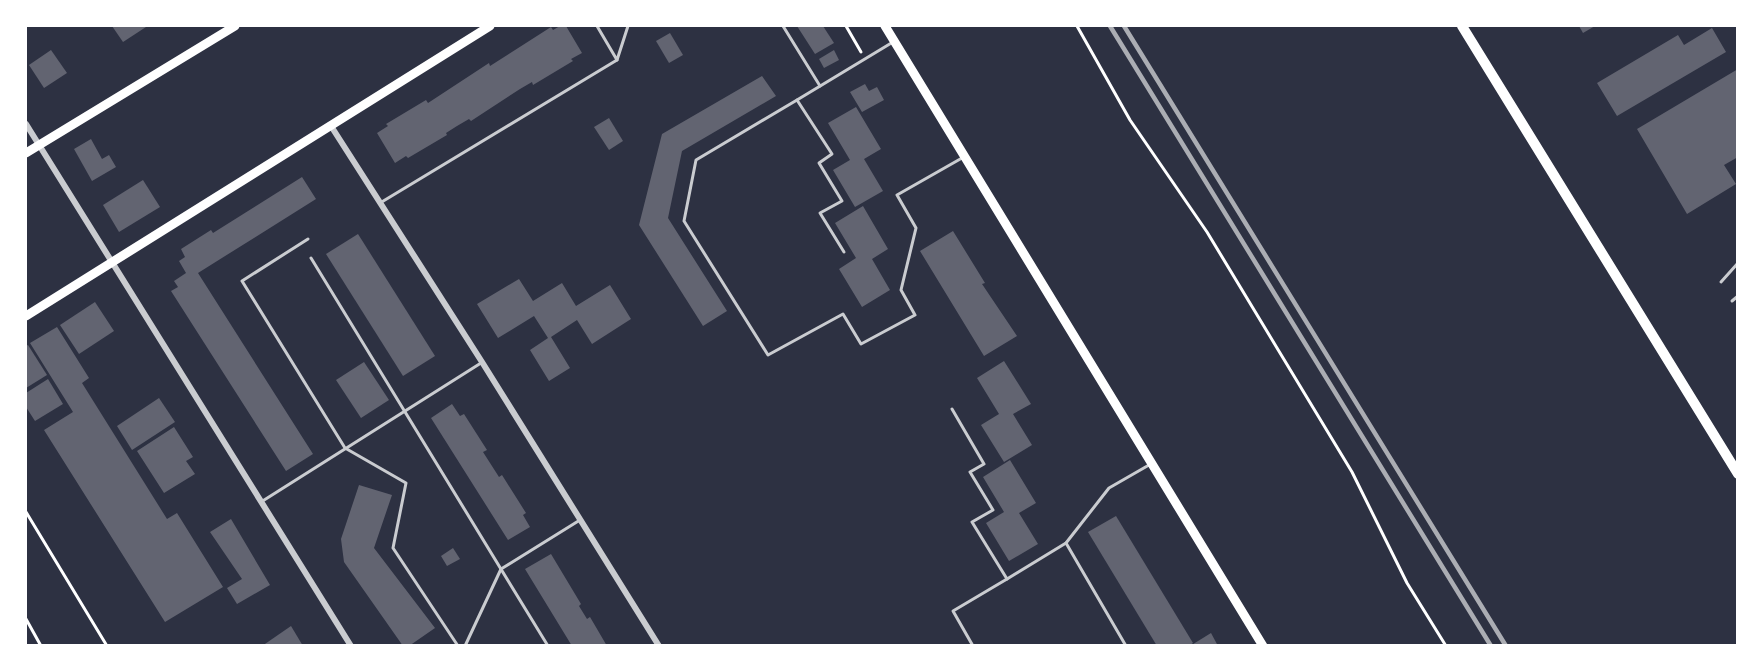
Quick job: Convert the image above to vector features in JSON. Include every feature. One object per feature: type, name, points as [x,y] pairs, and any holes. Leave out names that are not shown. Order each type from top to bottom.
[{"type":"highway","points":[[1462,26],[1737,474]]},
{"type":"main road","points":[[26,153],[235,26]]},
{"type":"main road","points":[[26,315],[490,26]]},
{"type":"main road","points":[[885,26],[1263,645]]},
{"type":"street","points":[[26,124],[111,264],[351,645]]},
{"type":"street","points":[[331,126],[659,645]]},
{"type":"lane","points":[[597,26],[617,60]]},
{"type":"lane","points":[[380,202],[617,60],[628,26]]},
{"type":"lane","points":[[783,26],[820,86]]},
{"type":"lane","points":[[895,41],[696,160],[684,221],[768,355],[843,314],[861,344],[915,315],[901,290],[916,228],[897,195],[965,156]]},
{"type":"lane","points":[[797,99],[832,154],[819,163],[842,201],[820,213],[844,252]]},
{"type":"lane","points":[[308,239],[242,281],[345,448],[406,483],[393,548],[458,645]]},
{"type":"lane","points":[[311,258],[548,645]]},
{"type":"lane","points":[[1721,282],[1737,263]]},
{"type":"lane","points":[[1732,301],[1737,296]]},
{"type":"lane","points":[[260,502],[482,362]]},
{"type":"lane","points":[[952,409],[984,464],[970,472],[993,510],[972,522],[1007,579]]},
{"type":"lane","points":[[973,645],[953,611],[1066,543],[1109,488],[1152,464]]},
{"type":"lane","points":[[465,645],[501,569],[580,520]]},
{"type":"lane","points":[[1066,543],[1126,645]]},
{"type":"path","points":[[846,26],[865,58]]},
{"type":"path","points":[[1077,26],[1130,120],[1207,232],[1346,463],[1407,582],[1446,645]]},
{"type":"path","points":[[26,512],[107,645]]},
{"type":"path","points":[[26,619],[41,645]]},
{"type":"building","points":[[112,26],[145,26],[146,27],[123,42]]},
{"type":"building","points":[[566,26],[582,53],[571,59],[573,61],[533,85],[532,82],[471,121],[469,119],[446,133],[447,135],[395,163],[377,133],[388,126],[386,124],[426,100],[428,103],[489,63],[490,66],[551,27],[553,30]]},
{"type":"building","points":[[797,26],[823,26],[834,43],[815,54]]},
{"type":"building","points":[[1579,26],[1595,26],[1583,33]]},
{"type":"building","points":[[1712,28],[1726,52],[1617,116],[1597,83],[1678,35],[1684,45]]},
{"type":"building","points":[[670,33],[683,55],[669,63],[656,41]]},
{"type":"building","points":[[51,50],[67,73],[44,88],[29,65]]},
{"type":"building","points":[[834,50],[839,60],[824,68],[819,59]]},
{"type":"building","points":[[1738,69],[1738,157],[1724,165],[1736,184],[1687,214],[1637,129]]},
{"type":"building","points":[[762,76],[776,96],[682,151],[668,218],[727,311],[703,326],[639,225],[662,134]]},
{"type":"building","points":[[865,84],[869,91],[877,87],[884,100],[862,112],[850,92]]},
{"type":"building","points":[[856,107],[881,149],[864,159],[883,191],[855,207],[833,170],[850,160],[828,123]]},
{"type":"building","points":[[609,118],[623,141],[609,150],[594,127]]},
{"type":"building","points":[[91,139],[102,159],[109,155],[116,167],[92,181],[74,149]]},
{"type":"building","points":[[302,177],[316,199],[198,273],[313,454],[286,471],[171,291],[178,287],[174,281],[186,273],[179,261],[185,257],[181,249],[211,230],[213,233]]},
{"type":"building","points":[[143,180],[160,207],[119,232],[103,205]]},
{"type":"building","points":[[863,206],[888,249],[872,259],[890,290],[862,307],[839,269],[856,258],[835,223]]},
{"type":"building","points":[[953,231],[985,283],[982,284],[1017,336],[984,356],[920,251]]},
{"type":"building","points":[[358,234],[435,356],[403,376],[326,254]]},
{"type":"building","points":[[519,279],[533,301],[562,283],[576,306],[610,285],[631,319],[592,344],[577,320],[551,337],[570,368],[549,381],[530,350],[548,338],[534,316],[498,338],[477,304]]},
{"type":"building","points":[[95,302],[114,331],[79,354],[60,325]]},
{"type":"building","points":[[57,327],[89,378],[82,383],[167,519],[177,513],[223,587],[165,622],[44,430],[73,412],[30,343]]},
{"type":"building","points":[[28,345],[47,375],[26,388],[26,346]]},
{"type":"building","points":[[1004,361],[1031,404],[1013,414],[1032,445],[1004,462],[981,425],[999,414],[977,378]]},
{"type":"building","points":[[364,362],[389,400],[361,418],[336,380]]},
{"type":"building","points":[[48,379],[63,404],[35,421],[26,407],[26,393]]},
{"type":"building","points":[[159,398],[175,422],[132,450],[117,426]]},
{"type":"building","points":[[452,404],[460,416],[464,414],[487,450],[483,452],[499,477],[502,475],[526,513],[523,515],[530,527],[508,540],[431,418]]},
{"type":"building","points":[[174,427],[193,457],[186,461],[195,474],[164,493],[137,451]]},
{"type":"building","points":[[1010,460],[1036,503],[1019,513],[1038,544],[1009,561],[986,523],[1004,512],[983,477]]},
{"type":"building","points":[[359,485],[392,495],[374,548],[435,628],[409,646],[403,646],[344,562],[341,539]]},
{"type":"building","points":[[1116,516],[1193,643],[1189,646],[1157,646],[1088,532]]},
{"type":"building","points":[[231,519],[270,585],[237,604],[227,588],[242,579],[210,532]]},
{"type":"building","points":[[453,548],[460,559],[447,566],[441,556]]},
{"type":"building","points":[[551,554],[581,604],[579,606],[587,619],[590,617],[607,646],[572,646],[525,569]]},
{"type":"building","points":[[291,626],[303,646],[262,646]]},
{"type":"building","points":[[1211,633],[1218,646],[1190,646]]},
{"type":"railway","points":[[1110,26],[1491,646]]},
{"type":"railway","points":[[1124,26],[1506,646]]}]
